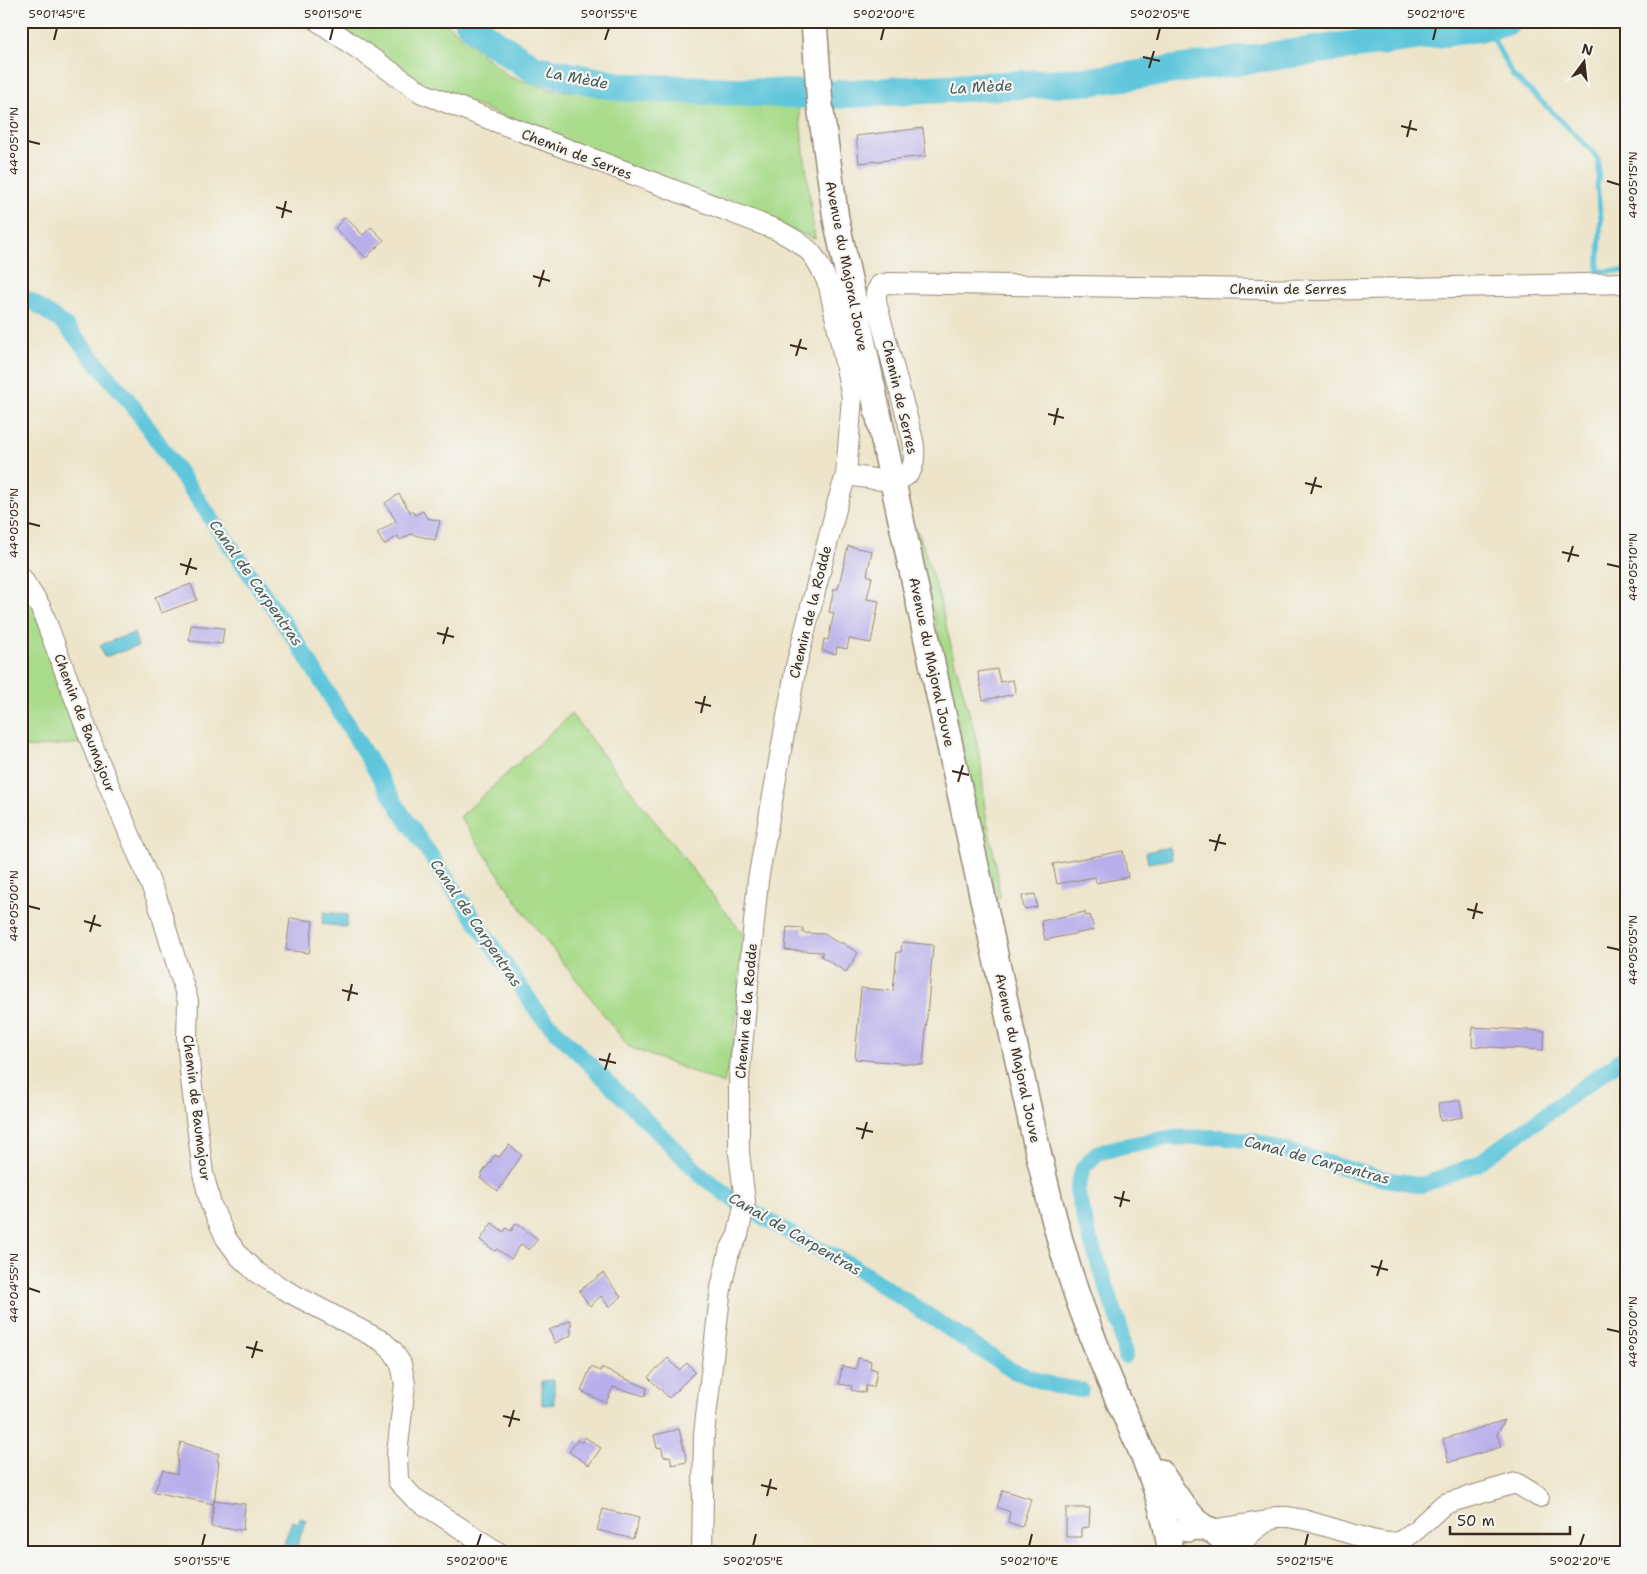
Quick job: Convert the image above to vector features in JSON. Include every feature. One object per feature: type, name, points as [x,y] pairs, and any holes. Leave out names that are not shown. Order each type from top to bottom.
[{"type":"main road","name":"Avenue du Majoral Jouve","points":[[814,21],[820,105],[836,218],[1032,1130],[1054,1221],[1082,1311],[1136,1436],[1163,1510],[1167,1547]]},
{"type":"main road","name":"Avenue du Majoral Jouve","points":[[1136,1436],[1191,1517],[1221,1537],[1228,1546],[1229,1553]]},
{"type":"main road","name":"Avenue du Majoral Jouve","points":[[1167,1547],[1178,1532],[1190,1528],[1207,1529]]},
{"type":"street","name":"Chemin de Serres","points":[[318,21],[422,93],[777,230],[810,250],[817,260],[829,286],[852,397],[846,475]]},
{"type":"street","name":"Chemin de Serres","points":[[893,480],[902,479],[910,474],[915,458],[913,440],[876,302],[876,293],[880,286],[889,283],[1318,290],[1626,283]]},
{"type":"street","points":[[846,475],[893,480]]},
{"type":"street","name":"Chemin de la Rodde","points":[[702,1553],[704,1434],[720,1288],[729,1252],[738,1235],[744,1209],[739,1153],[739,1080],[758,880],[796,666],[846,475]]},
{"type":"street","name":"Chemin de Baumajour","points":[[21,576],[40,608],[96,757],[157,899],[188,1001],[187,1038],[203,1173],[211,1205],[226,1238],[239,1256],[256,1272],[283,1289],[382,1341],[393,1351],[401,1364],[405,1384],[397,1454],[398,1481],[414,1498],[498,1553]]},
{"type":"street","points":[[1207,1529],[1266,1521],[1276,1517],[1288,1517],[1372,1540],[1388,1543],[1400,1542],[1444,1504],[1516,1483],[1539,1497]]},
{"type":"street","points":[[1234,1553],[1251,1533],[1266,1521]]},
{"type":"green space","points":[[328,21],[443,21],[510,77],[553,90],[798,105],[815,239],[419,83]]},
{"type":"green space","points":[[917,531],[940,600],[975,734],[981,764],[985,811],[996,864],[1000,897],[996,901],[916,533]]},
{"type":"green space","points":[[21,585],[34,607],[83,743],[21,748]]},
{"type":"green space","points":[[571,714],[743,934],[734,1042],[724,1084],[629,1047],[526,915],[460,817]]},
{"type":"water","points":[[134,633],[138,646],[104,657],[100,645]]},
{"type":"water","points":[[1170,847],[1172,859],[1148,863],[1146,852]]},
{"type":"water","points":[[324,912],[348,915],[346,927],[322,924]]},
{"type":"water","points":[[554,1380],[554,1404],[542,1405],[542,1381]]},
{"type":"water","points":[[300,1518],[306,1520],[296,1548],[284,1543],[292,1521],[298,1523]]},
{"type":"building","points":[[923,128],[926,156],[859,163],[856,136]]},
{"type":"building","points":[[345,217],[363,235],[371,227],[384,240],[366,258],[335,228]]},
{"type":"building","points":[[399,494],[410,512],[412,511],[415,515],[423,511],[427,518],[440,521],[435,540],[411,534],[400,540],[398,536],[384,545],[377,533],[396,521],[385,503]]},
{"type":"building","points":[[848,546],[872,551],[867,575],[872,577],[867,599],[879,601],[871,643],[849,639],[847,649],[837,647],[836,654],[822,651],[824,639],[828,640],[834,613],[829,612],[834,589],[838,589]]},
{"type":"building","points":[[191,584],[197,600],[161,613],[155,597]]},
{"type":"building","points":[[191,625],[224,628],[222,644],[189,641]]},
{"type":"building","points":[[997,669],[1000,682],[1013,680],[1016,694],[983,700],[978,672]]},
{"type":"building","points":[[1123,851],[1128,877],[1096,883],[1095,877],[1057,884],[1053,864]]},
{"type":"building","points":[[1035,894],[1037,907],[1024,909],[1022,896]]},
{"type":"building","points":[[1085,912],[1086,916],[1090,915],[1094,930],[1045,940],[1041,921]]},
{"type":"building","points":[[290,918],[313,921],[309,953],[286,950]]},
{"type":"building","points":[[787,927],[803,928],[803,933],[824,934],[858,953],[846,972],[821,956],[823,952],[785,950]]},
{"type":"building","points":[[902,942],[933,945],[923,1065],[855,1059],[861,988],[893,991],[897,952],[901,952]]},
{"type":"building","points":[[1473,1027],[1545,1031],[1543,1050],[1472,1046]]},
{"type":"building","points":[[1460,1100],[1463,1117],[1440,1121],[1438,1104]]},
{"type":"building","points":[[509,1145],[522,1155],[498,1191],[480,1178],[495,1155],[499,1157]]},
{"type":"building","points":[[492,1223],[504,1232],[506,1228],[511,1231],[516,1223],[538,1239],[529,1250],[521,1244],[511,1259],[497,1249],[495,1251],[480,1240]]},
{"type":"building","points":[[603,1273],[621,1297],[609,1307],[601,1296],[590,1306],[579,1291]]},
{"type":"building","points":[[571,1320],[571,1335],[555,1343],[549,1330]]},
{"type":"building","points":[[668,1358],[679,1370],[687,1363],[695,1372],[669,1398],[648,1377]]},
{"type":"building","points":[[858,1358],[871,1361],[870,1368],[877,1370],[874,1387],[866,1386],[865,1393],[851,1390],[852,1386],[839,1384],[842,1366],[856,1369]]},
{"type":"building","points":[[591,1367],[600,1371],[601,1368],[647,1388],[645,1396],[613,1387],[606,1403],[581,1391]]},
{"type":"building","points":[[1505,1420],[1497,1434],[1501,1447],[1449,1462],[1443,1439]]},
{"type":"building","points":[[679,1429],[687,1462],[672,1465],[670,1456],[664,1457],[661,1447],[657,1448],[654,1435]]},
{"type":"building","points":[[585,1437],[601,1448],[589,1465],[569,1452],[577,1440],[581,1443]]},
{"type":"building","points":[[181,1442],[219,1454],[214,1504],[154,1492],[163,1470],[177,1475],[178,1452]]},
{"type":"building","points":[[1003,1490],[1031,1499],[1022,1527],[1008,1522],[1010,1512],[997,1507]]},
{"type":"building","points":[[214,1500],[245,1504],[243,1530],[211,1527]]},
{"type":"building","points":[[1066,1508],[1090,1508],[1089,1527],[1081,1528],[1081,1537],[1066,1537]]},
{"type":"building","points":[[603,1509],[639,1518],[633,1539],[597,1530]]},
{"type":"waterway","name":"La Mède","points":[[468,21],[486,37],[534,69],[622,87],[821,95],[1092,81],[1491,26],[1507,21]]},
{"type":"waterway","points":[[1487,27],[1513,76],[1535,95],[1598,159],[1599,174],[1597,186],[1601,219],[1598,271],[1626,271]]},
{"type":"waterway","name":"Canal de Carpentras","points":[[21,297],[31,301],[65,325],[133,406],[297,642],[399,809],[539,1014],[703,1177],[735,1201],[797,1237],[853,1266],[1013,1371],[1055,1386],[1081,1390]]},
{"type":"waterway","name":"Canal de Carpentras","points":[[1125,1356],[1120,1327],[1087,1230],[1077,1190],[1083,1168],[1097,1153],[1167,1138],[1220,1137],[1253,1141],[1379,1178],[1422,1185],[1477,1164],[1626,1056]]}]
